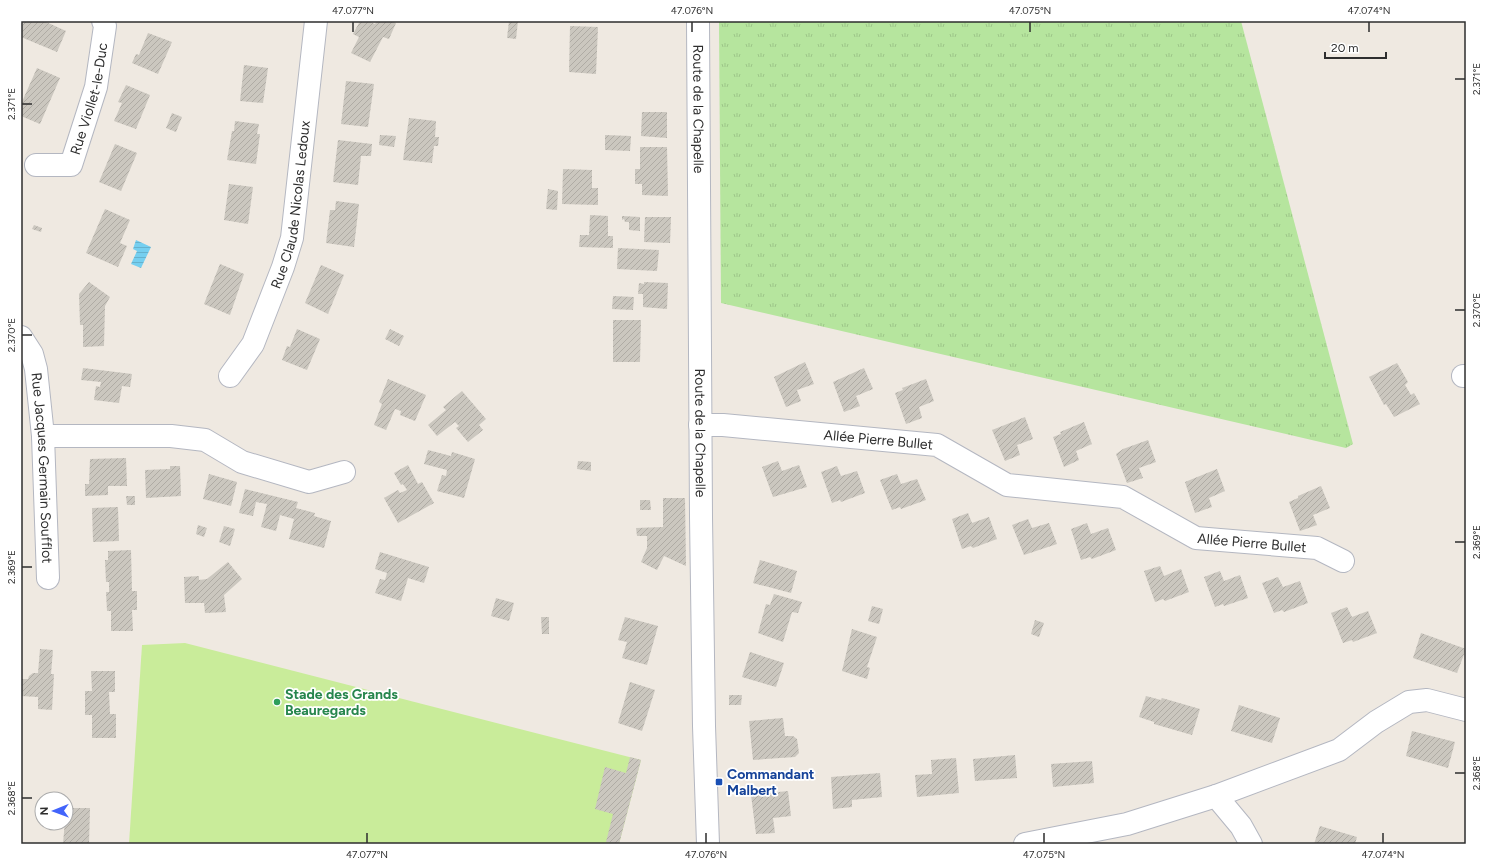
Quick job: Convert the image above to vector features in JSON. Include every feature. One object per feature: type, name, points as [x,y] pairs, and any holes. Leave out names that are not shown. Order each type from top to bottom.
[{"type":"street","name":"Rue Viollet-le-Duc","points":[[36,165],[72,165],[96,87],[105,26],[103,21]]},
{"type":"street","name":"Rue Claude Nicolas Ledoux","points":[[230,376],[253,344],[283,267],[292,238],[316,21]]},
{"type":"street","name":"Route de la Chapelle","points":[[698,21],[700,425],[704,718],[708,844]]},
{"type":"street","name":"Rue Jacques Germain Soufflot","points":[[21,337],[32,354],[36,369],[43,436],[48,578]]},
{"type":"street","name":"Allée Pierre Bullet","points":[[700,425],[723,425],[936,445],[1007,485],[1123,497],[1196,538],[1318,548],[1343,561]]},
{"type":"street","points":[[43,436],[171,436],[205,440],[242,462],[309,482],[344,472]]},
{"type":"street","points":[[1025,844],[1127,824],[1216,796],[1339,750],[1376,722],[1409,702],[1427,700],[1466,710]]},
{"type":"street","points":[[1216,796],[1241,826],[1251,844]]},
{"type":"green space","points":[[719,21],[1241,21],[1353,444],[1346,448],[721,303]]},
{"type":"green space","name":"Stade des Grands Beauregards","points":[[185,643],[641,760],[619,844],[129,844],[142,645]]},
{"type":"water","points":[[136,240],[151,247],[141,268],[131,264],[137,251],[133,249]]},
{"type":"building","points":[[24,21],[44,21],[66,31],[57,52],[21,37],[21,29]]},
{"type":"building","points":[[360,21],[368,21],[375,24],[377,21],[391,21],[396,23],[389,39],[383,37],[370,62],[351,53],[359,37],[353,34]]},
{"type":"building","points":[[509,21],[518,21],[516,39],[507,38]]},
{"type":"building","points":[[570,26],[598,27],[596,74],[569,72]]},
{"type":"building","points":[[148,33],[172,42],[158,74],[132,63],[136,54],[139,55]]},
{"type":"building","points":[[244,65],[268,68],[263,103],[240,101]]},
{"type":"building","points":[[37,68],[60,78],[40,124],[21,116],[21,104]]},
{"type":"building","points":[[346,81],[374,84],[368,127],[341,124]]},
{"type":"building","points":[[126,85],[150,95],[136,129],[114,121],[122,103],[118,102]]},
{"type":"building","points":[[642,112],[667,112],[667,138],[641,136]]},
{"type":"building","points":[[172,113],[182,117],[176,132],[166,128]]},
{"type":"building","points":[[409,118],[436,121],[435,137],[439,137],[438,146],[434,146],[432,163],[403,160]]},
{"type":"building","points":[[235,121],[259,124],[257,134],[260,134],[256,164],[227,160]]},
{"type":"building","points":[[380,135],[396,136],[394,147],[379,145]]},
{"type":"building","points":[[605,135],[631,136],[630,151],[605,150]]},
{"type":"building","points":[[338,140],[372,144],[371,156],[361,156],[358,185],[333,182]]},
{"type":"building","points":[[115,144],[137,153],[121,191],[99,182]]},
{"type":"building","points":[[640,147],[667,147],[668,196],[642,195],[642,184],[635,184],[635,169],[640,169]]},
{"type":"building","points":[[563,169],[592,170],[592,188],[598,188],[598,205],[562,204]]},
{"type":"building","points":[[229,184],[253,187],[248,224],[224,220]]},
{"type":"building","points":[[548,189],[558,191],[557,210],[546,209]]},
{"type":"building","points":[[336,201],[359,204],[354,247],[326,243],[330,210],[335,210]]},
{"type":"building","points":[[105,209],[130,220],[120,243],[127,246],[118,267],[86,253]]},
{"type":"building","points":[[590,215],[608,216],[608,236],[613,236],[613,248],[579,247],[580,235],[589,235]]},
{"type":"building","points":[[622,216],[640,217],[640,231],[629,230],[629,222],[625,222],[624,219],[622,220]]},
{"type":"building","points":[[645,217],[671,217],[670,243],[644,242]]},
{"type":"building","points":[[34,225],[42,228],[41,232],[32,229]]},
{"type":"building","points":[[618,248],[659,250],[657,271],[617,269]]},
{"type":"building","points":[[220,264],[244,274],[230,315],[204,304]]},
{"type":"building","points":[[321,265],[344,275],[328,314],[305,303]]},
{"type":"building","points":[[89,282],[110,297],[105,306],[104,346],[83,347],[83,325],[80,325],[79,294]]},
{"type":"building","points":[[644,282],[668,283],[667,309],[643,307],[643,294],[638,294],[639,283],[644,284]]},
{"type":"building","points":[[613,296],[634,297],[633,310],[612,309]]},
{"type":"building","points":[[613,320],[641,320],[640,362],[613,362]]},
{"type":"building","points":[[297,329],[320,339],[307,370],[282,360],[287,346],[290,347]]},
{"type":"building","points":[[390,329],[404,336],[399,346],[385,339]]},
{"type":"building","points":[[805,362],[814,384],[797,390],[801,401],[786,407],[774,377]]},
{"type":"building","points":[[1397,363],[1408,382],[1405,385],[1411,395],[1414,393],[1420,404],[1394,417],[1386,404],[1384,405],[1369,377]]},
{"type":"building","points":[[83,368],[132,374],[130,387],[122,386],[119,403],[94,400],[96,386],[100,387],[101,382],[81,380]]},
{"type":"building","points":[[864,368],[873,389],[856,396],[860,406],[844,412],[833,382]]},
{"type":"building","points":[[388,379],[426,395],[415,421],[400,415],[401,411],[395,409],[386,430],[374,425],[382,404],[379,402]]},
{"type":"building","points":[[926,379],[934,401],[919,407],[922,418],[906,424],[895,393],[903,390],[902,388]]},
{"type":"building","points":[[462,391],[486,419],[479,425],[483,430],[468,442],[456,428],[459,426],[455,422],[437,436],[428,425],[446,410],[443,407]]},
{"type":"building","points":[[1025,417],[1033,439],[1017,445],[1020,455],[1005,461],[992,430]]},
{"type":"building","points":[[1084,422],[1092,444],[1076,451],[1079,460],[1064,467],[1053,437],[1061,434],[1060,432]]},
{"type":"building","points":[[1148,440],[1156,462],[1139,468],[1143,478],[1127,483],[1116,454],[1123,449]]},
{"type":"building","points":[[428,450],[451,456],[452,452],[475,459],[464,498],[437,491],[442,475],[446,476],[447,470],[424,464]]},
{"type":"building","points":[[126,458],[127,486],[108,486],[108,495],[85,496],[85,484],[89,484],[90,459]]},
{"type":"building","points":[[578,461],[591,462],[591,471],[577,469]]},
{"type":"building","points":[[778,461],[782,471],[799,465],[807,487],[773,497],[762,467]]},
{"type":"building","points":[[408,465],[418,484],[422,482],[434,503],[398,523],[384,498],[398,490],[400,493],[407,490],[403,484],[401,485],[394,473]]},
{"type":"building","points":[[170,466],[180,466],[181,496],[146,498],[145,470],[170,469]]},
{"type":"building","points":[[837,466],[841,476],[857,471],[865,493],[841,502],[840,500],[832,503],[821,472]]},
{"type":"building","points":[[1217,469],[1225,491],[1209,498],[1212,507],[1195,513],[1185,482]]},
{"type":"building","points":[[209,474],[237,482],[231,506],[203,499]]},
{"type":"building","points":[[897,474],[901,484],[917,479],[926,500],[901,509],[900,507],[892,510],[880,480]]},
{"type":"building","points":[[1321,486],[1330,508],[1313,515],[1317,525],[1300,531],[1289,502],[1298,498],[1298,496]]},
{"type":"building","points":[[245,489],[298,502],[296,508],[315,513],[314,516],[331,521],[324,548],[289,539],[294,519],[280,515],[276,531],[261,527],[267,504],[256,502],[253,516],[239,513]]},
{"type":"building","points":[[126,496],[135,496],[135,505],[127,505]]},
{"type":"building","points":[[663,498],[685,498],[686,566],[664,556],[657,570],[641,562],[647,548],[647,536],[637,536],[636,528],[663,527]]},
{"type":"building","points":[[640,500],[650,500],[651,510],[640,510]]},
{"type":"building","points":[[118,507],[119,541],[93,542],[92,508]]},
{"type":"building","points":[[968,513],[972,523],[989,517],[997,539],[973,548],[971,546],[962,549],[952,519]]},
{"type":"building","points":[[1028,519],[1032,528],[1049,523],[1057,544],[1024,555],[1012,525]]},
{"type":"building","points":[[1087,523],[1091,534],[1108,528],[1116,550],[1092,559],[1090,557],[1081,560],[1071,529]]},
{"type":"building","points":[[198,525],[207,528],[204,537],[196,534]]},
{"type":"building","points":[[224,526],[235,529],[230,546],[219,542]]},
{"type":"building","points":[[131,550],[132,591],[137,591],[137,610],[132,610],[133,631],[111,631],[111,611],[107,611],[106,592],[109,592],[109,582],[106,582],[105,560],[108,560],[108,551]]},
{"type":"building","points":[[380,552],[429,567],[424,583],[408,578],[401,601],[375,593],[380,579],[385,580],[387,573],[375,569]]},
{"type":"building","points":[[760,560],[797,571],[791,593],[753,583]]},
{"type":"building","points":[[228,562],[242,579],[224,595],[226,612],[205,613],[204,603],[185,603],[184,577],[199,576],[199,580],[207,579]]},
{"type":"building","points":[[1160,566],[1164,576],[1181,569],[1189,592],[1165,601],[1163,599],[1155,602],[1144,571]]},
{"type":"building","points":[[1220,571],[1224,581],[1240,575],[1248,598],[1224,606],[1223,604],[1215,607],[1204,577]]},
{"type":"building","points":[[1278,577],[1283,587],[1300,581],[1308,603],[1284,612],[1282,610],[1274,613],[1262,583]]},
{"type":"building","points":[[774,594],[802,602],[798,613],[792,612],[783,642],[758,633],[766,604],[770,605]]},
{"type":"building","points":[[496,598],[514,603],[509,621],[491,616]]},
{"type":"building","points":[[872,606],[883,609],[879,624],[868,621]]},
{"type":"building","points":[[1347,607],[1352,617],[1368,611],[1377,633],[1353,642],[1352,640],[1343,643],[1331,613]]},
{"type":"building","points":[[541,617],[549,617],[549,634],[542,634]]},
{"type":"building","points":[[625,617],[658,626],[647,665],[622,658],[627,642],[618,640]]},
{"type":"building","points":[[1035,620],[1044,623],[1039,637],[1031,634]]},
{"type":"building","points":[[852,629],[877,637],[867,667],[870,668],[867,679],[842,671]]},
{"type":"building","points":[[1421,633],[1466,649],[1457,673],[1413,658]]},
{"type":"building","points":[[40,649],[53,650],[51,674],[54,674],[52,710],[38,709],[38,697],[21,696],[21,679],[28,679],[33,673],[38,673]]},
{"type":"building","points":[[750,652],[784,663],[776,687],[742,677]]},
{"type":"building","points":[[91,671],[115,671],[115,692],[109,692],[110,714],[116,714],[116,738],[92,738],[92,715],[85,715],[85,691],[92,691]]},
{"type":"building","points":[[630,682],[655,690],[642,731],[618,723]]},
{"type":"building","points":[[729,695],[742,695],[741,705],[729,705]]},
{"type":"building","points":[[1146,696],[1161,700],[1162,698],[1200,709],[1192,735],[1154,724],[1154,722],[1139,717]]},
{"type":"building","points":[[1239,705],[1280,718],[1272,743],[1231,731]]},
{"type":"building","points":[[783,718],[785,736],[793,736],[797,739],[799,753],[795,757],[753,760],[749,721]]},
{"type":"building","points":[[1412,731],[1455,742],[1448,768],[1406,756]]},
{"type":"building","points":[[1015,755],[1017,778],[975,781],[973,759]]},
{"type":"building","points":[[630,757],[641,760],[619,844],[606,842],[613,814],[595,809],[605,767],[626,773]]},
{"type":"building","points":[[956,758],[959,793],[917,797],[915,775],[932,774],[931,760]]},
{"type":"building","points":[[1092,761],[1094,783],[1053,787],[1051,764]]},
{"type":"building","points":[[880,773],[882,797],[852,800],[852,807],[833,809],[831,777]]},
{"type":"building","points":[[788,791],[791,816],[773,818],[775,833],[756,834],[751,795]]},
{"type":"building","points":[[74,808],[90,808],[89,844],[63,844],[64,831],[74,831]]},
{"type":"building","points":[[1320,826],[1357,837],[1355,844],[1314,844]]},
{"type":"place","name":"Stade des Grands Beauregards","points":[[277,702]]},
{"type":"place","name":"Commandant Malbert","points":[[719,782]]}]
